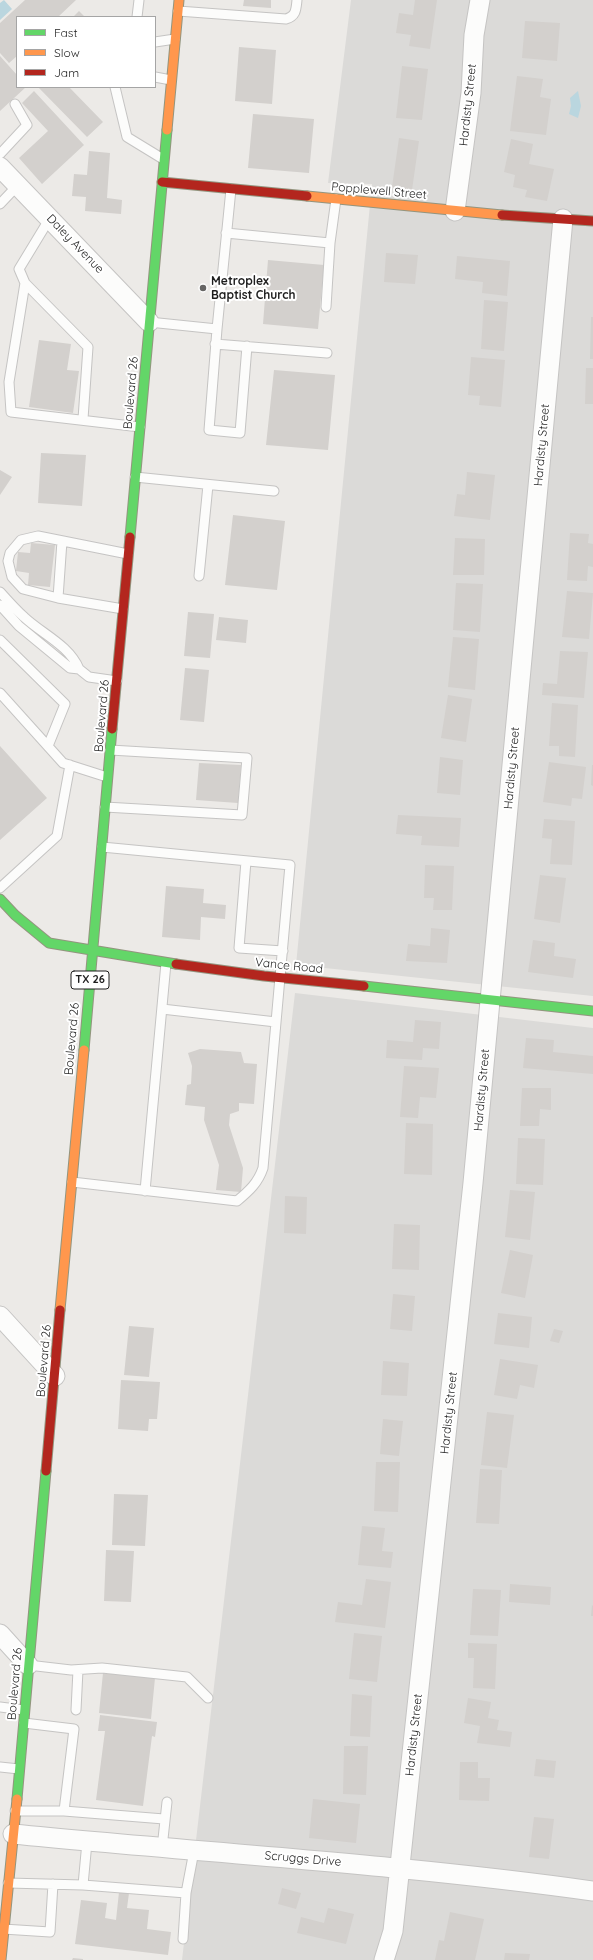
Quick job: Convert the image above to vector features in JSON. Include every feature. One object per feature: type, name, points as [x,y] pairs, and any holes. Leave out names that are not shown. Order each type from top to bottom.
[{"type":"main road","name":"Boulevard 26","points":[[0,1960],[24,1723],[110,750],[179,0]]},
{"type":"main road","name":"Popplewell Street","points":[[162,182],[455,210],[593,221]]},
{"type":"main road","name":"Vance Road","points":[[0,899],[26,925],[49,943],[166,963],[281,977],[490,998],[593,1011]]},
{"type":"street","name":"Hardisty Street","points":[[455,210],[471,93],[474,35],[480,0]]},
{"type":"street","name":"Daley Avenue","points":[[0,167],[149,322]]},
{"type":"street","name":"Hardisty Street","points":[[384,1960],[393,1931],[473,1183],[563,219]]},
{"type":"street","points":[[0,1316],[55,1376]]},
{"type":"street","points":[[0,1634],[28,1665]]},
{"type":"street","name":"Scruggs Drive","points":[[13,1834],[87,1842],[400,1867],[496,1877],[593,1891]]},
{"type":"lane","points":[[137,16],[139,0]]},
{"type":"lane","points":[[178,11],[286,19],[292,17],[296,12],[297,0]]},
{"type":"lane","points":[[156,42],[176,39]]},
{"type":"lane","points":[[156,77],[172,80]]},
{"type":"lane","points":[[115,88],[127,137],[164,160]]},
{"type":"lane","points":[[0,154],[26,125],[15,104]]},
{"type":"lane","points":[[0,204],[18,185]]},
{"type":"lane","points":[[231,189],[215,344],[209,430],[240,433],[247,346]]},
{"type":"lane","points":[[326,307],[330,243],[336,199]]},
{"type":"lane","points":[[50,218],[20,269],[25,283],[88,347],[83,419]]},
{"type":"lane","points":[[226,233],[330,243]]},
{"type":"lane","points":[[25,283],[9,382],[11,412],[83,419],[140,427]]},
{"type":"lane","points":[[149,322],[217,329]]},
{"type":"lane","points":[[215,344],[327,354]]},
{"type":"lane","points":[[135,477],[274,491]]},
{"type":"lane","points":[[199,576],[208,485]]},
{"type":"lane","points":[[123,609],[30,592],[19,586],[12,577],[8,561],[14,547],[21,540],[28,537],[38,536],[128,554]]},
{"type":"lane","points":[[58,598],[62,541]]},
{"type":"lane","points":[[0,592],[25,618],[61,646],[76,661],[79,669],[89,677],[117,681]]},
{"type":"lane","points":[[0,605],[20,626],[70,668],[79,669]]},
{"type":"lane","points":[[0,640],[65,704],[48,746]]},
{"type":"lane","points":[[0,693],[63,763],[108,777]]},
{"type":"lane","points":[[105,807],[242,815],[246,758],[110,750]]},
{"type":"lane","points":[[0,888],[57,836],[70,765]]},
{"type":"lane","points":[[72,1182],[237,1201],[259,1180],[263,1168],[281,977],[290,865],[102,847]]},
{"type":"lane","points":[[246,861],[239,948],[283,951]]},
{"type":"lane","points":[[145,1191],[166,963]]},
{"type":"lane","points":[[162,1009],[276,1022]]},
{"type":"lane","points":[[28,1665],[78,1670],[102,1668],[187,1677],[208,1698]]},
{"type":"lane","points":[[76,1710],[78,1670]]},
{"type":"lane","points":[[0,1707],[24,1710]]},
{"type":"lane","points":[[24,1723],[74,1729],[64,1811]]},
{"type":"lane","points":[[0,1767],[19,1769]]},
{"type":"lane","points":[[162,1848],[167,1802]]},
{"type":"lane","points":[[15,1811],[64,1811],[164,1820]]},
{"type":"lane","points":[[82,1885],[87,1842]]},
{"type":"lane","points":[[183,1939],[186,1893],[194,1851]]},
{"type":"lane","points":[[8,1883],[82,1885],[186,1893]]},
{"type":"lane","points":[[4,1929],[50,1932],[53,1884]]},
{"type":"shaded area","points":[[351,0],[593,0],[593,996],[296,965],[372,184],[328,183]]},
{"type":"shaded area","points":[[295,993],[593,1028],[593,1960],[182,1960]]},
{"type":"water","points":[[4,0],[12,9],[0,20],[0,3]]},
{"type":"water","points":[[578,91],[581,106],[578,118],[569,114],[571,106],[570,98]]},
{"type":"building","points":[[25,0],[76,0],[59,16],[16,16],[16,57],[9,63],[0,53],[0,23]]},
{"type":"building","points":[[244,0],[271,0],[271,8],[243,6]]},
{"type":"building","points":[[415,0],[437,0],[430,49],[409,46],[411,35],[396,33],[399,13],[413,15]]},
{"type":"building","points":[[79,11],[84,16],[74,16]]},
{"type":"building","points":[[525,21],[560,23],[557,61],[522,58]]},
{"type":"building","points":[[239,47],[276,50],[272,104],[235,101]]},
{"type":"building","points":[[0,56],[16,74],[16,88],[25,88],[0,111]]},
{"type":"building","points":[[402,66],[428,69],[422,120],[396,118]]},
{"type":"building","points":[[517,76],[543,79],[540,97],[551,99],[546,135],[510,131]]},
{"type":"building","points":[[39,88],[70,88],[103,122],[87,137]]},
{"type":"building","points":[[34,91],[84,145],[42,184],[19,158],[48,131],[22,103]]},
{"type":"building","points":[[253,114],[314,119],[309,173],[248,168]]},
{"type":"building","points":[[399,138],[419,141],[412,190],[392,187]]},
{"type":"building","points":[[511,139],[533,144],[529,164],[554,169],[547,201],[525,197],[527,190],[513,187],[515,175],[504,172]]},
{"type":"building","points":[[89,151],[110,153],[107,198],[122,200],[121,214],[85,211],[86,197],[72,196],[74,174],[87,175]]},
{"type":"building","points":[[386,253],[418,255],[415,284],[384,282]]},
{"type":"building","points":[[457,256],[510,261],[507,296],[482,293],[483,282],[455,279]]},
{"type":"building","points":[[268,260],[324,265],[318,329],[263,324]]},
{"type":"building","points":[[484,300],[508,302],[504,351],[481,349]]},
{"type":"building","points":[[591,317],[593,317],[593,359],[590,359]]},
{"type":"building","points":[[39,340],[71,344],[67,370],[79,371],[73,413],[29,407]]},
{"type":"building","points":[[471,357],[505,360],[501,407],[479,405],[480,396],[468,395]]},
{"type":"building","points":[[586,368],[593,368],[593,404],[585,404]]},
{"type":"building","points":[[274,370],[335,375],[328,450],[266,445]]},
{"type":"building","points":[[41,453],[86,455],[82,506],[38,503]]},
{"type":"building","points":[[0,470],[12,477],[0,495]]},
{"type":"building","points":[[467,472],[495,475],[490,520],[454,516],[457,494],[465,495]]},
{"type":"building","points":[[233,515],[285,521],[277,590],[225,585]]},
{"type":"building","points":[[570,533],[589,534],[588,543],[593,544],[593,567],[588,566],[587,581],[567,580]]},
{"type":"building","points":[[455,538],[485,539],[484,575],[453,575]]},
{"type":"building","points":[[31,543],[55,545],[50,587],[28,585],[29,573],[16,571],[18,552],[30,553]]},
{"type":"building","points":[[456,583],[483,584],[480,632],[453,630]]},
{"type":"building","points":[[567,591],[593,593],[589,639],[562,637]]},
{"type":"building","points":[[188,612],[214,614],[210,658],[184,656]]},
{"type":"building","points":[[219,617],[248,620],[246,643],[216,640]]},
{"type":"building","points":[[453,637],[479,639],[475,690],[448,687]]},
{"type":"building","points":[[560,651],[588,652],[584,698],[542,695],[543,683],[557,684]]},
{"type":"building","points":[[185,668],[209,670],[204,722],[180,720]]},
{"type":"building","points":[[448,695],[472,699],[466,742],[441,738]]},
{"type":"building","points":[[552,703],[578,705],[575,757],[559,756],[559,746],[549,746]]},
{"type":"building","points":[[0,746],[47,798],[0,840]]},
{"type":"building","points":[[440,757],[463,760],[460,795],[437,793]]},
{"type":"building","points":[[549,762],[586,767],[582,799],[572,798],[571,806],[543,802]]},
{"type":"building","points":[[199,763],[241,765],[238,803],[196,800]]},
{"type":"building","points":[[593,765],[593,786],[591,785]]},
{"type":"building","points":[[398,815],[461,818],[459,847],[421,845],[422,836],[396,834]]},
{"type":"building","points":[[544,819],[575,821],[572,865],[550,864],[552,839],[542,838]]},
{"type":"building","points":[[425,865],[454,866],[452,910],[433,910],[434,898],[424,898]]},
{"type":"building","points":[[540,875],[566,878],[560,923],[534,919]]},
{"type":"building","points":[[166,886],[204,889],[203,903],[226,905],[225,919],[201,917],[200,940],[162,937]]},
{"type":"building","points":[[431,928],[450,930],[447,963],[406,961],[408,944],[430,946]]},
{"type":"building","points":[[533,940],[555,943],[554,956],[576,959],[573,978],[528,972]]},
{"type":"building","points":[[415,1020],[441,1022],[439,1049],[423,1048],[422,1060],[386,1058],[387,1040],[413,1042]]},
{"type":"building","points":[[526,1038],[554,1040],[553,1052],[593,1056],[593,1074],[523,1068]]},
{"type":"building","points":[[200,1049],[241,1052],[244,1063],[257,1064],[254,1104],[239,1103],[239,1111],[230,1114],[229,1125],[243,1168],[241,1192],[216,1190],[219,1165],[204,1120],[205,1107],[185,1105],[187,1085],[191,1084],[192,1066],[188,1053]]},
{"type":"building","points":[[404,1066],[439,1068],[436,1098],[420,1097],[418,1118],[400,1117]]},
{"type":"building","points":[[522,1088],[551,1088],[551,1110],[540,1109],[539,1126],[520,1126]]},
{"type":"building","points":[[406,1123],[433,1124],[432,1175],[404,1174]]},
{"type":"building","points":[[518,1138],[545,1139],[543,1185],[516,1184]]},
{"type":"building","points":[[510,1190],[535,1192],[530,1240],[505,1237]]},
{"type":"building","points":[[285,1196],[307,1197],[306,1234],[284,1233]]},
{"type":"building","points":[[394,1224],[420,1225],[419,1270],[392,1269]]},
{"type":"building","points":[[510,1250],[533,1255],[525,1298],[501,1293]]},
{"type":"building","points":[[393,1294],[415,1296],[412,1331],[390,1329]]},
{"type":"building","points":[[498,1313],[532,1317],[529,1348],[494,1344]]},
{"type":"building","points":[[129,1326],[154,1328],[149,1377],[124,1375]]},
{"type":"building","points":[[554,1329],[563,1331],[559,1343],[550,1341]]},
{"type":"building","points":[[500,1359],[538,1365],[534,1388],[520,1385],[517,1399],[494,1395]]},
{"type":"building","points":[[383,1361],[409,1363],[407,1396],[381,1395]]},
{"type":"building","points":[[121,1380],[160,1382],[157,1419],[149,1419],[148,1431],[118,1429]]},
{"type":"building","points":[[487,1412],[514,1415],[507,1468],[481,1465]]},
{"type":"building","points":[[383,1419],[403,1421],[399,1456],[380,1454]]},
{"type":"building","points":[[376,1462],[400,1462],[398,1512],[374,1511]]},
{"type":"building","points":[[480,1469],[502,1470],[499,1524],[476,1523]]},
{"type":"building","points":[[114,1494],[148,1495],[145,1546],[112,1545]]},
{"type":"building","points":[[362,1526],[385,1528],[382,1551],[393,1552],[391,1568],[358,1565]]},
{"type":"building","points":[[106,1550],[134,1551],[131,1602],[104,1601]]},
{"type":"building","points":[[366,1579],[391,1582],[385,1628],[335,1622],[338,1602],[362,1605]]},
{"type":"building","points":[[510,1584],[551,1587],[550,1605],[509,1602]]},
{"type":"building","points":[[473,1589],[501,1590],[498,1636],[470,1635]]},
{"type":"building","points":[[592,1605],[593,1616],[591,1616]]},
{"type":"building","points":[[354,1633],[382,1636],[377,1682],[349,1679]]},
{"type":"building","points":[[468,1643],[497,1644],[495,1689],[473,1688],[474,1658],[468,1658]]},
{"type":"building","points":[[103,1673],[155,1678],[151,1719],[99,1713]]},
{"type":"building","points":[[352,1694],[372,1696],[370,1737],[350,1736]]},
{"type":"building","points":[[468,1698],[491,1702],[488,1718],[499,1720],[497,1730],[512,1732],[510,1747],[477,1743],[480,1726],[464,1723]]},
{"type":"building","points":[[100,1715],[157,1722],[155,1737],[152,1736],[143,1806],[96,1800],[105,1731],[98,1731]]},
{"type":"building","points":[[344,1746],[368,1746],[366,1795],[343,1794]]},
{"type":"building","points":[[536,1759],[556,1761],[554,1778],[534,1776]]},
{"type":"building","points":[[460,1762],[478,1762],[478,1778],[490,1778],[489,1801],[459,1800]]},
{"type":"building","points":[[313,1799],[360,1804],[356,1843],[309,1838]]},
{"type":"building","points":[[534,1817],[554,1819],[549,1859],[529,1857]]},
{"type":"building","points":[[282,1888],[301,1893],[296,1909],[278,1904]]},
{"type":"building","points":[[119,1892],[129,1893],[127,1908],[149,1910],[147,1929],[171,1932],[168,1955],[75,1944],[81,1900],[107,1903],[105,1918],[116,1920]]},
{"type":"building","points":[[328,1908],[354,1914],[346,1944],[297,1933],[301,1917],[324,1923]]},
{"type":"building","points":[[450,1912],[484,1919],[475,1960],[435,1960],[439,1940],[444,1941]]},
{"type":"building","points":[[505,1953],[530,1954],[529,1960],[504,1960]]},
{"type":"building","points":[[73,1958],[83,1959],[83,1960],[72,1960]]},
{"type":"traffic: fast","points":[[130,537],[167,130]]},
{"type":"traffic: fast","points":[[84,1050],[112,729]]},
{"type":"traffic: fast","points":[[0,899],[15,915],[49,943],[176,964]]},
{"type":"traffic: fast","points":[[364,986],[593,1011]]},
{"type":"traffic: fast","points":[[17,1799],[46,1471]]},
{"type":"traffic: slow","points":[[167,130],[179,0]]},
{"type":"traffic: slow","points":[[307,196],[502,215]]},
{"type":"traffic: slow","points":[[60,1310],[84,1050]]},
{"type":"traffic: slow","points":[[1,1960],[17,1799]]},
{"type":"traffic: jam","points":[[162,182],[307,196]]},
{"type":"traffic: jam","points":[[502,215],[593,221]]},
{"type":"traffic: jam","points":[[112,729],[130,537]]},
{"type":"traffic: jam","points":[[176,964],[264,976],[364,986]]},
{"type":"traffic: jam","points":[[46,1471],[60,1310]]},
{"type":"place","name":"Metroplex Baptist Church","points":[[203,288]]}]
